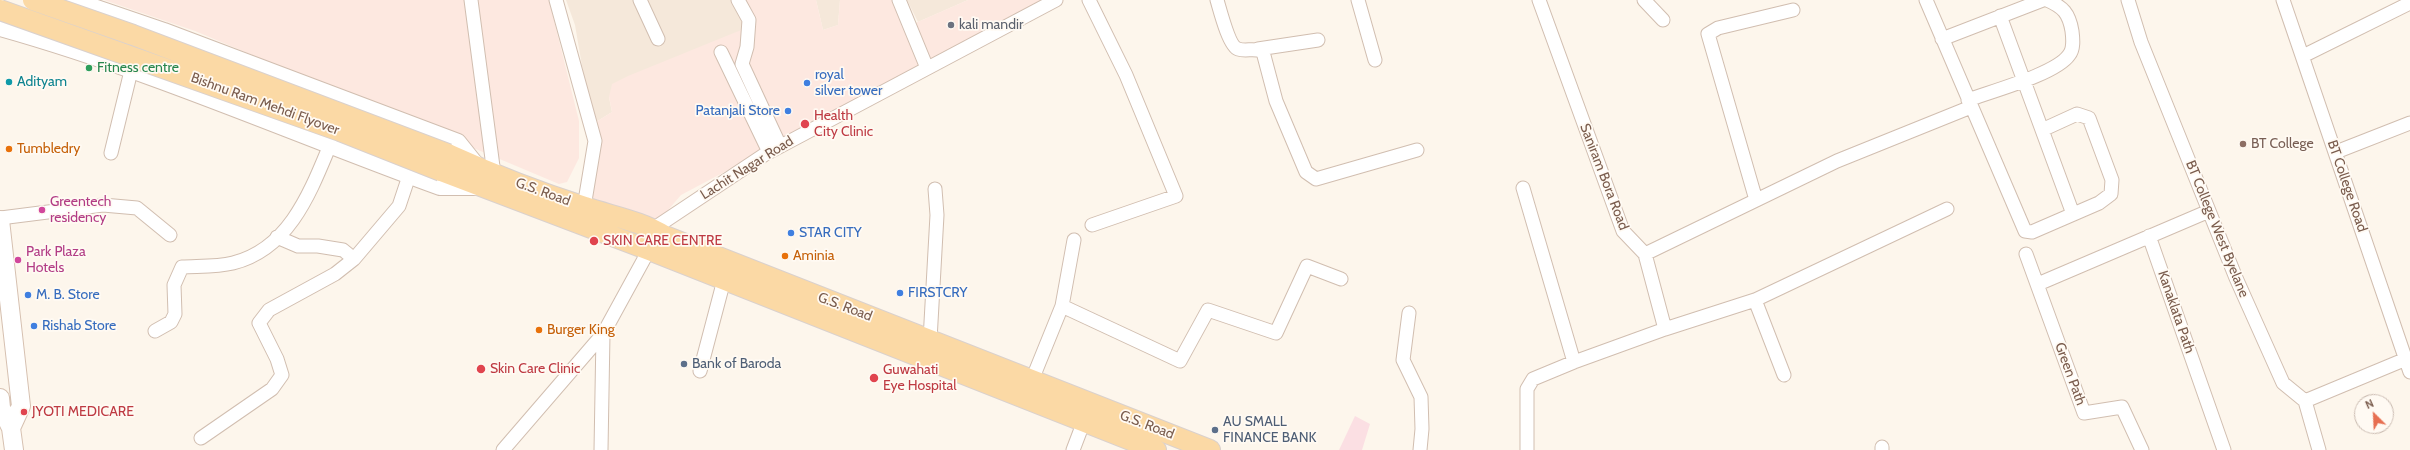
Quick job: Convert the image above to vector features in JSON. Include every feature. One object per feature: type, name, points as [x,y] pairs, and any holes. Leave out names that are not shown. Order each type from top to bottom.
[{"type":"main road","name":"Bishnu Ram Mehdi Flyover","points":[[33,0],[133,35],[445,162]]},
{"type":"main road","name":"Bishnu Ram Mehdi Flyover","points":[[0,10],[340,131],[445,162],[486,176]]},
{"type":"main road","name":"G.S. Road","points":[[486,176],[653,229],[665,236],[1210,450]]},
{"type":"main road","name":"G.S. Road","points":[[486,176],[649,250],[1156,450]]},
{"type":"main road","points":[[0,219],[21,406],[11,428]]},
{"type":"main road","points":[[0,398],[1,408],[11,428],[14,450]]},
{"type":"street","points":[[73,0],[164,31],[458,142],[486,176]]},
{"type":"street","points":[[471,0],[486,176]]},
{"type":"street","points":[[556,0],[595,141],[584,207]]},
{"type":"street","points":[[640,0],[658,39]]},
{"type":"street","points":[[738,0],[749,20],[747,47],[742,64],[775,149]]},
{"type":"street","points":[[899,0],[927,68]]},
{"type":"street","name":"Lachit Nagar Road","points":[[653,229],[775,149],[1056,0]]},
{"type":"street","points":[[1089,0],[1126,75],[1176,196],[1092,225]]},
{"type":"street","points":[[1217,0],[1232,44],[1238,50],[1258,49],[1318,40]]},
{"type":"street","points":[[1358,0],[1375,60]]},
{"type":"street","name":"Saniram Bora Road","points":[[1538,0],[1623,231],[1645,254],[1665,329]]},
{"type":"street","points":[[1644,0],[1663,20]]},
{"type":"street","points":[[1926,0],[2025,231],[2032,232],[2099,203],[2111,194],[2112,180],[2089,118],[2077,114],[2042,130]]},
{"type":"street","points":[[1942,39],[2043,0]]},
{"type":"street","points":[[1645,254],[1837,161],[2024,79],[2056,68],[2070,55],[2073,42],[2070,21],[2061,6],[2047,0]]},
{"type":"street","name":"BT College West Byelane","points":[[2128,0],[2141,42],[2209,211],[2283,384],[2305,401]]},
{"type":"street","name":"BT College Road","points":[[2283,0],[2410,372]]},
{"type":"street","points":[[2303,56],[2410,3]]},
{"type":"street","points":[[1756,200],[1708,34],[1718,28],[1793,10]]},
{"type":"street","points":[[2000,16],[2073,214]]},
{"type":"street","points":[[111,153],[131,20]]},
{"type":"street","points":[[0,28],[149,77],[440,187],[486,176]]},
{"type":"street","points":[[149,77],[164,31]]},
{"type":"street","points":[[1258,49],[1263,52],[1276,101],[1306,172],[1316,180],[1417,150]]},
{"type":"street","points":[[721,52],[775,149]]},
{"type":"street","points":[[2336,152],[2410,123]]},
{"type":"street","points":[[155,331],[171,322],[174,314],[174,285],[182,267],[234,263],[269,246],[297,217],[330,145]]},
{"type":"street","points":[[201,438],[272,389],[282,375],[277,359],[258,323],[269,310],[335,274],[354,259],[398,206],[409,176]]},
{"type":"street","points":[[1523,188],[1574,362]]},
{"type":"street","points":[[930,340],[937,215],[935,189]]},
{"type":"street","points":[[0,219],[103,205],[137,208],[170,235]]},
{"type":"street","points":[[1527,450],[1527,389],[1533,380],[1574,362],[1665,329],[1755,300],[1947,209]]},
{"type":"street","points":[[2038,284],[2209,211]]},
{"type":"street","name":"Kanaklata Path","points":[[2149,236],[2224,450]]},
{"type":"street","points":[[277,238],[298,246],[318,246],[343,250],[354,259]]},
{"type":"street","points":[[1032,380],[1062,306],[1074,240]]},
{"type":"street","points":[[503,450],[603,334],[649,250]]},
{"type":"street","name":"Green Path","points":[[2026,254],[2084,413],[2122,407],[2142,450]]},
{"type":"street","points":[[1062,306],[1180,361],[1208,310],[1276,333],[1308,266],[1341,279]]},
{"type":"street","points":[[700,371],[724,280]]},
{"type":"street","points":[[1755,300],[1784,376]]},
{"type":"street","points":[[1409,313],[1403,360],[1421,397],[1422,429],[1420,450]]},
{"type":"street","points":[[600,450],[603,334]]},
{"type":"street","points":[[2319,450],[2305,401],[2406,359]]},
{"type":"street","points":[[1073,450],[1084,421]]},
{"type":"shaded area","points":[[104,0],[549,0],[579,121],[579,158],[567,182],[559,184],[195,31]]},
{"type":"shaded area","points":[[566,0],[736,0],[746,28],[609,97],[612,112],[596,122],[591,118],[575,25]]},
{"type":"shaded area","points":[[745,0],[816,0],[823,30],[838,25],[840,0],[898,0],[911,25],[968,0],[1049,0],[681,195],[656,224],[591,200],[596,122],[612,112],[609,97],[612,84],[628,76],[746,28]]},
{"type":"shaded area","points":[[816,0],[840,0],[838,25],[823,30]]},
{"type":"shaded area","points":[[907,0],[968,0],[918,22]]},
{"type":"shaded area","points":[[1355,416],[1370,424],[1362,450],[1339,450]]},
{"type":"place","name":"kali mandir","points":[[951,25]]},
{"type":"place","name":"Fitness centre","points":[[89,68]]},
{"type":"place","name":"Adityam","points":[[9,82]]},
{"type":"place","name":"royal silver tower","points":[[807,83]]},
{"type":"place","name":"Patanjali Store","points":[[788,111]]},
{"type":"place","name":"Health City Clinic","points":[[805,124]]},
{"type":"place","name":"BT College","points":[[2243,144]]},
{"type":"place","name":"Tumbledry","points":[[9,149]]},
{"type":"place","name":"Greentech residency","points":[[42,210]]},
{"type":"place","name":"STAR CITY","points":[[791,233]]},
{"type":"place","name":"SKIN CARE CENTRE","points":[[594,241]]},
{"type":"place","name":"Aminia","points":[[785,256]]},
{"type":"place","name":"Park Plaza Hotels","points":[[18,260]]},
{"type":"place","name":"FIRSTCRY","points":[[900,293]]},
{"type":"place","name":"M. B. Store","points":[[28,295]]},
{"type":"place","name":"Rishab Store","points":[[34,326]]},
{"type":"place","name":"Burger King","points":[[539,330]]},
{"type":"place","name":"Bank of Baroda","points":[[684,364]]},
{"type":"place","name":"Skin Care Clinic","points":[[481,369]]},
{"type":"place","name":"Guwahati Eye Hospital","points":[[874,378]]},
{"type":"place","name":"JYOTI MEDICARE","points":[[24,412]]},
{"type":"place","name":"AU SMALL FINANCE BANK","points":[[1215,430]]}]
